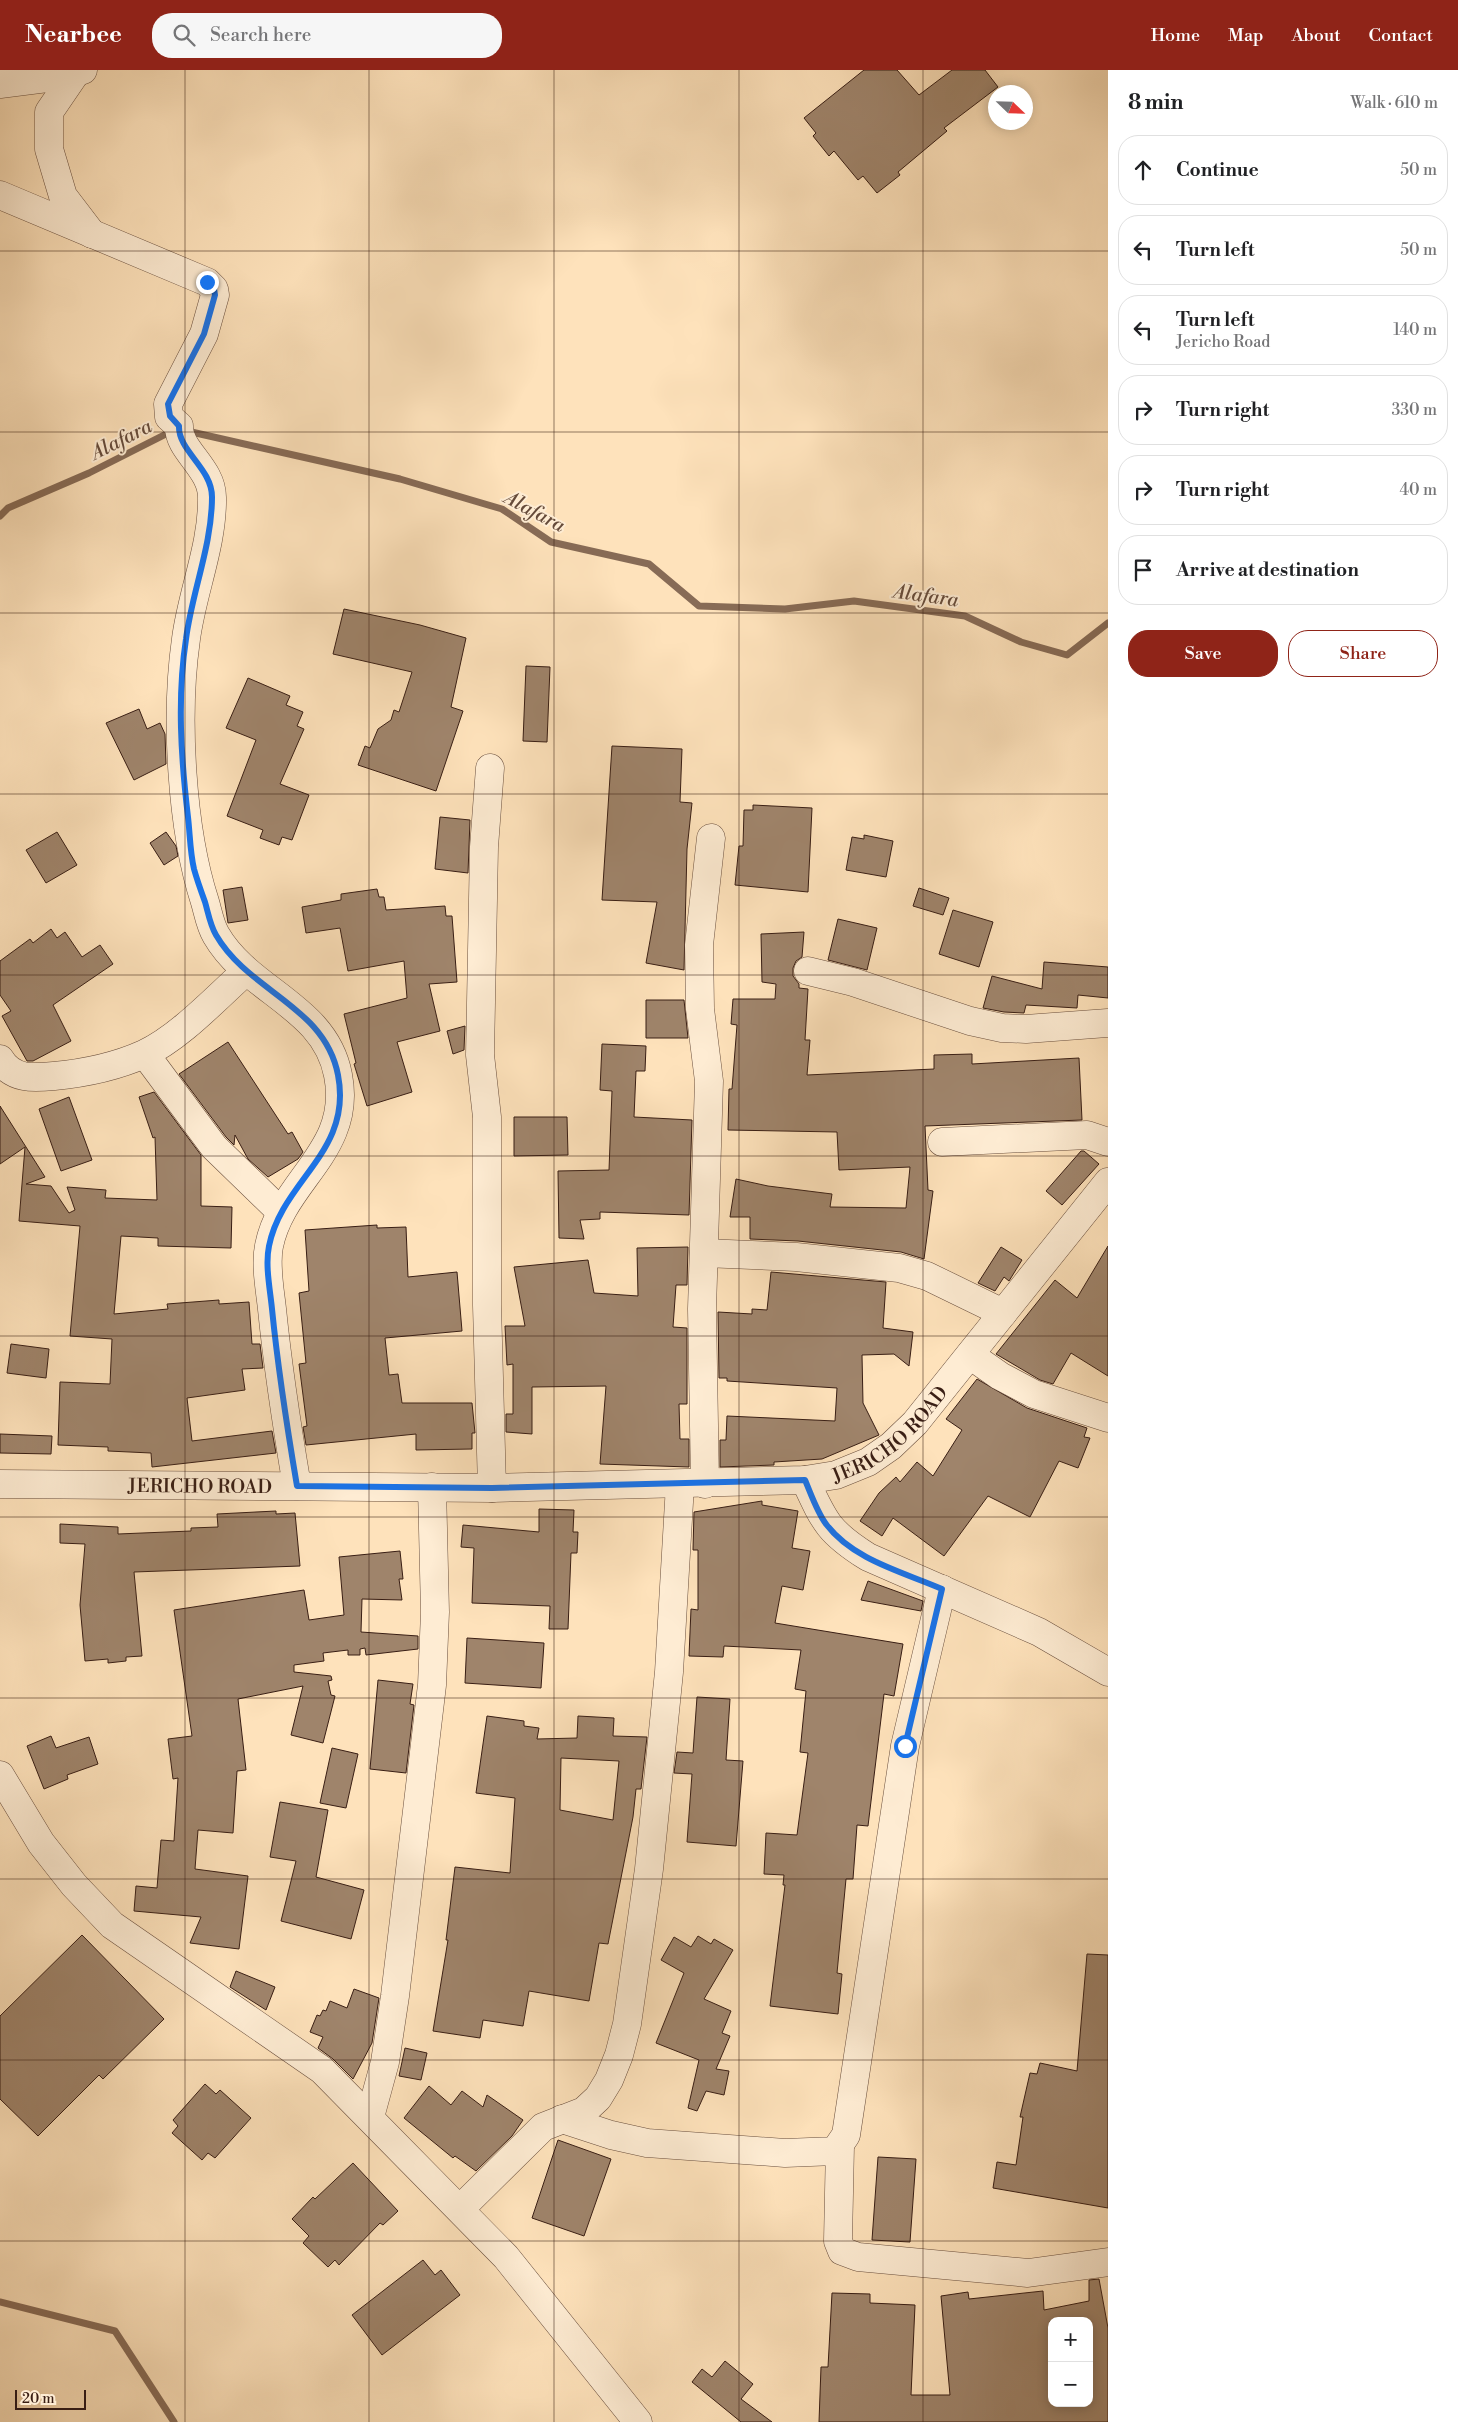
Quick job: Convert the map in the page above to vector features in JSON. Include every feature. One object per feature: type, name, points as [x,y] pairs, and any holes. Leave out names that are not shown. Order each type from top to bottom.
[{"type":"street","points":[[0,84],[80,71]]},
{"type":"street","points":[[80,71],[49,112],[49,148],[64,196],[93,236]]},
{"type":"street","points":[[0,195],[93,236],[207,282],[214,289],[215,295],[204,334],[168,404],[170,416],[179,426],[179,436],[206,473],[212,493],[212,522],[186,640],[180,714],[185,793],[194,868],[215,934],[245,972],[299,1011],[315,1026],[332,1053],[339,1077],[341,1110],[333,1133],[320,1158],[280,1211],[274,1224],[268,1250],[279,1377],[297,1486]]},
{"type":"street","points":[[490,768],[484,847],[480,1055],[487,1117],[487,1305],[492,1488]]},
{"type":"street","points":[[460,2209],[543,2127],[584,2111],[598,2098],[610,2080],[627,2024],[649,1869],[669,1672],[692,1484],[702,1309],[709,1081],[700,1009],[700,945],[711,838]]},
{"type":"street","points":[[808,971],[854,982],[970,1021],[1002,1028],[1026,1029],[1108,1022]]},
{"type":"street","points":[[0,1060],[5,1068],[19,1076],[33,1078],[91,1072],[145,1054],[193,1020],[245,972]]},
{"type":"street","points":[[145,1054],[214,1147],[280,1211]]},
{"type":"street","points":[[942,1142],[1087,1135],[1108,1142]]},
{"type":"street","name":"JERICHO ROAD","points":[[0,1484],[492,1488],[805,1480],[836,1475],[868,1462],[891,1446],[915,1423],[1108,1182]]},
{"type":"street","points":[[704,1253],[796,1256],[899,1268],[928,1276],[1003,1313]]},
{"type":"street","points":[[970,1354],[1000,1376],[1034,1394],[1108,1418]]},
{"type":"street","points":[[805,1480],[826,1524],[844,1542],[868,1558],[1039,1632],[1108,1672]]},
{"type":"street","points":[[370,2117],[385,2062],[395,1996],[432,1685],[435,1612],[432,1487]]},
{"type":"street","points":[[562,2119],[611,2135],[647,2143],[785,2153],[835,2151],[840,2146],[846,2135],[905,1746],[942,1589]]},
{"type":"street","points":[[0,1775],[41,1842],[74,1885],[112,1925],[322,2070],[506,2257],[638,2422]]},
{"type":"street","points":[[840,2146],[838,2241],[842,2251],[858,2257],[1028,2273],[1108,2262]]},
{"type":"building","points":[[864,70],[897,70],[919,95],[952,70],[985,70],[996,85],[988,85],[988,95],[944,128],[947,131],[898,172],[900,175],[877,193],[863,176],[858,180],[834,151],[829,156],[813,136],[816,133],[804,118]]},
{"type":"building","points":[[344,609],[420,625],[466,638],[451,707],[463,711],[436,791],[358,765],[365,746],[370,748],[378,729],[391,720],[394,710],[399,712],[412,672],[333,654]]},
{"type":"building","points":[[526,666],[550,667],[547,742],[523,741]]},
{"type":"building","points":[[248,678],[290,696],[286,705],[303,712],[297,726],[304,729],[280,784],[309,795],[292,840],[282,837],[279,845],[260,838],[263,830],[227,816],[256,740],[226,728]]},
{"type":"building","points":[[139,709],[147,729],[160,723],[165,734],[166,764],[134,780],[106,723]]},
{"type":"building","points":[[612,746],[682,749],[680,802],[692,803],[687,849],[684,970],[646,963],[657,902],[602,900]]},
{"type":"building","points":[[753,805],[812,808],[808,892],[735,885],[739,846],[743,846],[744,810],[753,810]]},
{"type":"building","points":[[440,817],[470,820],[468,873],[435,869]]},
{"type":"building","points":[[57,832],[77,865],[46,883],[26,850]]},
{"type":"building","points":[[166,832],[176,846],[178,856],[164,865],[150,843]]},
{"type":"building","points":[[864,835],[893,841],[886,877],[846,870],[852,837],[864,839]]},
{"type":"building","points":[[242,887],[248,920],[228,923],[223,890]]},
{"type":"building","points":[[919,888],[949,898],[943,915],[913,906]]},
{"type":"building","points":[[377,889],[379,897],[384,897],[386,910],[445,906],[446,916],[452,916],[457,982],[429,984],[440,1031],[397,1042],[412,1092],[367,1106],[354,1064],[356,1063],[344,1014],[407,998],[404,961],[348,971],[340,928],[306,933],[302,907],[341,900],[341,894]]},
{"type":"building","points":[[953,910],[993,922],[979,967],[939,954]]},
{"type":"building","points":[[838,919],[877,928],[867,970],[828,960]]},
{"type":"building","points":[[51,929],[57,938],[65,932],[82,957],[100,945],[113,964],[53,1005],[71,1041],[33,1061],[27,1061],[2,1016],[11,1011],[0,995],[0,961],[30,939],[33,943]]},
{"type":"building","points":[[804,932],[802,957],[796,961],[793,968],[793,976],[799,984],[799,988],[808,989],[805,1040],[810,1040],[807,1075],[934,1069],[934,1055],[972,1054],[972,1064],[1079,1058],[1082,1120],[925,1126],[928,1190],[933,1191],[924,1259],[901,1252],[798,1241],[750,1239],[750,1217],[730,1217],[736,1179],[768,1186],[832,1194],[830,1207],[906,1208],[910,1167],[839,1170],[837,1132],[728,1130],[729,1089],[732,1089],[737,1025],[731,1024],[733,999],[775,999],[776,984],[762,982],[761,934]]},
{"type":"building","points":[[1044,962],[1108,967],[1108,998],[1078,995],[1077,1008],[1026,1005],[1024,1013],[983,1008],[992,976],[1042,989]]},
{"type":"building","points":[[646,1000],[684,1000],[688,1038],[646,1038]]},
{"type":"building","points":[[465,1026],[464,1050],[453,1054],[447,1031]]},
{"type":"building","points":[[228,1042],[288,1134],[292,1132],[303,1152],[298,1159],[268,1177],[248,1159],[235,1135],[234,1145],[226,1137],[179,1074]]},
{"type":"building","points":[[602,1044],[646,1046],[645,1071],[636,1071],[634,1117],[692,1120],[689,1215],[600,1212],[600,1219],[580,1220],[584,1239],[559,1238],[558,1171],[609,1170],[612,1091],[600,1090]]},
{"type":"building","points":[[154,1092],[201,1155],[201,1206],[232,1207],[231,1248],[158,1246],[158,1238],[121,1236],[114,1314],[168,1309],[167,1304],[219,1300],[219,1304],[249,1302],[252,1344],[260,1344],[263,1368],[242,1369],[245,1390],[187,1398],[192,1441],[272,1431],[276,1453],[152,1467],[151,1453],[108,1451],[108,1447],[58,1445],[60,1382],[110,1384],[112,1339],[70,1336],[80,1226],[19,1221],[25,1147],[0,1164],[0,1106],[45,1177],[26,1184],[51,1186],[69,1213],[75,1210],[67,1187],[106,1190],[105,1198],[157,1200],[155,1137],[153,1138],[139,1097]]},
{"type":"building","points":[[69,1097],[92,1160],[61,1171],[39,1109]]},
{"type":"building","points":[[514,1117],[567,1117],[568,1155],[514,1156]]},
{"type":"building","points":[[1081,1151],[1084,1151],[1099,1164],[1062,1205],[1046,1191]]},
{"type":"building","points":[[377,1225],[377,1228],[406,1227],[408,1277],[457,1272],[462,1331],[385,1338],[389,1375],[398,1374],[402,1403],[472,1403],[475,1433],[472,1433],[472,1449],[416,1450],[416,1434],[306,1445],[303,1427],[307,1426],[299,1364],[306,1363],[299,1293],[309,1291],[305,1230]]},
{"type":"building","points":[[1108,1246],[1108,1376],[1071,1353],[1053,1384],[1040,1380],[996,1354],[1055,1280],[1077,1298]]},
{"type":"building","points":[[688,1247],[687,1285],[676,1285],[673,1327],[687,1328],[687,1404],[679,1404],[680,1439],[689,1439],[689,1467],[600,1464],[606,1386],[532,1387],[532,1434],[506,1432],[506,1414],[513,1414],[513,1364],[507,1365],[505,1326],[525,1326],[514,1267],[588,1260],[594,1293],[638,1296],[637,1248]]},
{"type":"building","points":[[1001,1247],[1022,1260],[1009,1281],[1004,1277],[995,1291],[978,1283]]},
{"type":"building","points":[[771,1272],[886,1282],[883,1328],[913,1332],[909,1366],[894,1354],[862,1355],[863,1403],[879,1435],[822,1459],[774,1462],[774,1465],[720,1467],[720,1440],[726,1440],[727,1416],[835,1421],[837,1388],[727,1381],[727,1378],[719,1378],[718,1312],[752,1314],[752,1309],[767,1310]]},
{"type":"building","points":[[11,1344],[49,1349],[46,1378],[7,1373]]},
{"type":"building","points":[[977,1379],[1027,1408],[1087,1428],[1084,1437],[1090,1438],[1078,1468],[1059,1461],[1030,1517],[988,1496],[944,1556],[893,1518],[882,1536],[860,1521],[879,1493],[896,1477],[900,1482],[917,1462],[933,1476],[962,1430],[946,1419]]},
{"type":"building","points":[[0,1434],[52,1436],[51,1454],[0,1453]]},
{"type":"building","points":[[762,1501],[762,1505],[798,1511],[792,1548],[810,1551],[803,1590],[782,1586],[775,1623],[903,1644],[894,1696],[884,1694],[868,1826],[857,1825],[853,1879],[846,1879],[837,1973],[842,1974],[838,2014],[770,2006],[785,1885],[783,1885],[784,1875],[764,1874],[766,1833],[797,1835],[808,1753],[800,1752],[806,1691],[795,1689],[801,1650],[724,1646],[723,1657],[689,1656],[691,1609],[698,1610],[698,1550],[693,1550],[694,1512]]},
{"type":"building","points":[[539,1509],[574,1510],[573,1532],[578,1532],[577,1553],[571,1553],[568,1629],[549,1629],[550,1606],[472,1603],[474,1548],[461,1547],[463,1525],[539,1532]]},
{"type":"building","points":[[276,1511],[276,1514],[295,1513],[300,1566],[134,1572],[142,1656],[126,1657],[126,1661],[108,1663],[108,1659],[85,1661],[80,1605],[85,1544],[60,1543],[60,1524],[118,1527],[118,1534],[191,1531],[191,1528],[218,1527],[217,1514]]},
{"type":"building","points":[[400,1551],[403,1579],[399,1579],[402,1600],[362,1599],[361,1632],[418,1636],[418,1649],[366,1655],[365,1648],[360,1649],[360,1655],[348,1655],[348,1650],[323,1653],[324,1661],[294,1665],[294,1672],[331,1676],[332,1680],[328,1681],[331,1695],[335,1696],[323,1743],[291,1735],[303,1686],[238,1699],[246,1770],[237,1771],[233,1833],[198,1830],[195,1869],[248,1876],[239,1949],[190,1943],[201,1917],[134,1911],[136,1886],[157,1888],[161,1840],[174,1841],[178,1778],[173,1779],[168,1739],[192,1736],[174,1610],[304,1590],[309,1620],[344,1615],[339,1557]]},
{"type":"building","points":[[868,1581],[923,1601],[921,1611],[861,1600]]},
{"type":"building","points":[[467,1638],[544,1643],[541,1688],[465,1683]]},
{"type":"building","points":[[378,1680],[413,1684],[410,1704],[414,1705],[406,1773],[370,1769]]},
{"type":"building","points":[[697,1697],[730,1699],[726,1760],[743,1761],[736,1846],[687,1842],[692,1774],[674,1773],[677,1752],[693,1753]]},
{"type":"building","points":[[487,1716],[524,1721],[524,1726],[539,1728],[537,1739],[577,1738],[578,1716],[614,1718],[613,1736],[647,1737],[641,1789],[636,1789],[633,1817],[608,1944],[599,1943],[589,2001],[529,1991],[523,2026],[483,2020],[480,2038],[433,2031],[448,1940],[446,1940],[455,1867],[510,1873],[515,1798],[476,1793]],"holes":[[[561,1758],[619,1761],[613,1820],[560,1810]]]},
{"type":"building","points":[[51,1736],[56,1748],[89,1737],[98,1764],[67,1775],[68,1779],[44,1789],[27,1746]]},
{"type":"building","points":[[332,1748],[358,1754],[346,1808],[320,1803]]},
{"type":"building","points":[[280,1802],[328,1810],[316,1877],[364,1890],[351,1939],[281,1921],[296,1861],[270,1857]]},
{"type":"building","points":[[82,1935],[164,2019],[103,2079],[99,2075],[38,2136],[0,2099],[0,2016]]},
{"type":"building","points":[[698,1936],[711,1944],[714,1939],[733,1950],[704,1999],[731,2011],[722,2033],[730,2036],[716,2069],[729,2071],[724,2095],[706,2091],[697,2111],[688,2108],[699,2060],[656,2043],[684,1973],[661,1960],[674,1937],[691,1947]]},
{"type":"building","points":[[1087,1954],[1108,1955],[1108,2208],[993,2188],[997,2162],[1016,2165],[1023,2117],[1020,2117],[1030,2073],[1037,2074],[1040,2063],[1077,2071]]},
{"type":"building","points":[[236,1971],[275,1987],[266,2010],[230,1987]]},
{"type":"building","points":[[354,1989],[379,1998],[372,2043],[353,2079],[333,2059],[318,2048],[323,2037],[310,2032],[317,2015],[320,2016],[323,2010],[326,2011],[330,2001],[347,2008]]},
{"type":"building","points":[[405,2048],[427,2053],[421,2080],[399,2076]]},
{"type":"building","points":[[205,2084],[216,2094],[220,2090],[251,2118],[215,2158],[208,2153],[202,2160],[172,2133],[178,2126],[173,2120]]},
{"type":"building","points":[[429,2086],[451,2105],[462,2091],[483,2107],[487,2095],[523,2120],[512,2136],[476,2171],[455,2156],[453,2158],[404,2118]]},
{"type":"building","points":[[558,2140],[611,2159],[584,2236],[532,2218]]},
{"type":"building","points":[[878,2157],[916,2159],[910,2242],[872,2240]]},
{"type":"building","points":[[353,2163],[398,2211],[383,2225],[380,2223],[339,2265],[335,2260],[328,2267],[303,2243],[309,2236],[292,2219],[313,2197],[315,2199]]},
{"type":"building","points":[[423,2260],[435,2275],[441,2270],[460,2295],[382,2355],[352,2315]]},
{"type":"building","points":[[1099,2279],[1108,2328],[1108,2422],[819,2422],[821,2367],[828,2367],[832,2293],[870,2294],[870,2303],[915,2305],[911,2395],[950,2395],[941,2296],[968,2292],[969,2299],[1043,2291],[1044,2310],[1089,2301],[1089,2280]]},
{"type":"building","points":[[725,2361],[753,2384],[741,2399],[772,2422],[741,2422],[692,2382],[702,2369],[712,2377]]},
{"type":"waterway","name":"Alafara","points":[[0,516],[8,508],[89,473],[174,430]]},
{"type":"waterway","name":"Alafara","points":[[187,431],[400,479],[502,509],[551,542],[649,564],[699,606],[785,609],[854,601],[965,616],[1021,642],[1067,655],[1108,623]]},
{"type":"waterway","points":[[0,2302],[115,2331],[174,2422]]},
{"type":"route","points":[[207,282],[214,289],[215,295],[204,334],[168,404],[170,416],[179,426],[179,436],[206,473],[212,493],[212,522],[186,640],[180,714],[185,793],[194,868],[215,934],[245,972],[299,1011],[315,1026],[332,1053],[339,1077],[341,1110],[333,1133],[320,1158],[280,1211],[274,1224],[268,1250],[279,1377],[297,1486],[492,1488],[680,1485],[805,1480],[826,1524],[844,1542],[868,1558],[942,1589],[905,1746]]}]
